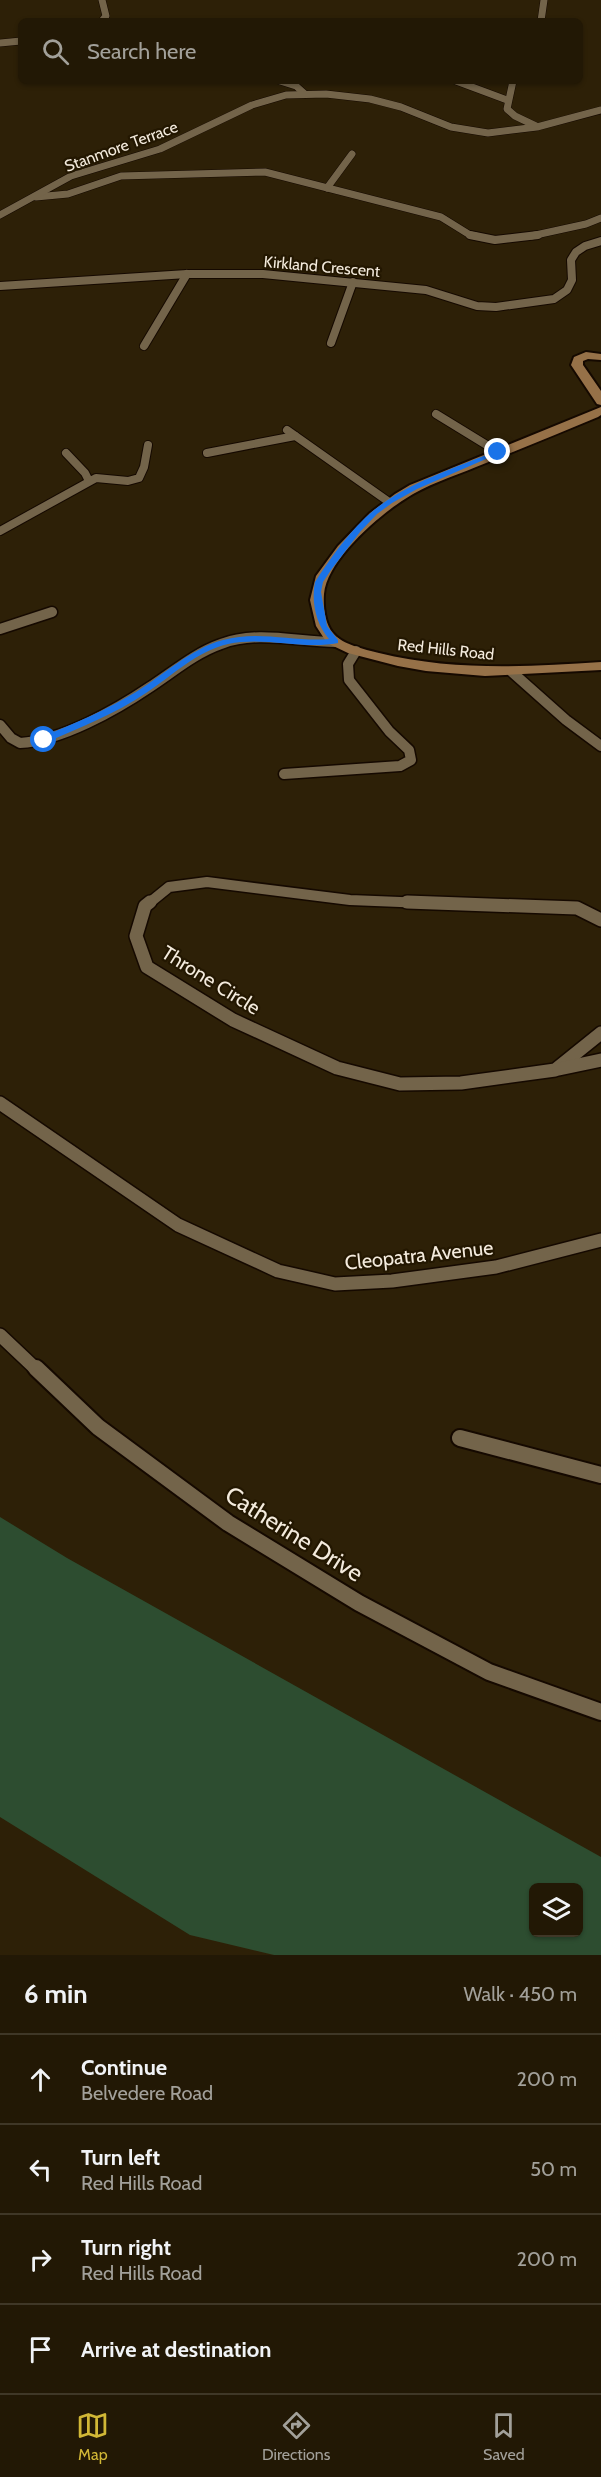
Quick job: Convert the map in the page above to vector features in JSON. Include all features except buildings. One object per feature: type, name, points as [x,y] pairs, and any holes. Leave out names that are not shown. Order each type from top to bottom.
[{"type":"main road","points":[[601,357],[586,355],[578,358],[577,365],[601,402]]},
{"type":"main road","points":[[335,642],[323,627],[319,612],[317,592],[319,582],[357,531],[375,513],[414,488],[498,452],[585,419],[601,410]]},
{"type":"main road","name":"Red Hills Road","points":[[335,642],[356,651],[426,667],[512,672],[601,666]]},
{"type":"street","points":[[102,0],[105,18]]},
{"type":"street","points":[[541,18],[544,0]]},
{"type":"street","points":[[0,43],[18,41]]},
{"type":"street","points":[[290,84],[296,86],[305,94]]},
{"type":"street","points":[[464,84],[507,100]]},
{"type":"street","points":[[512,84],[507,100],[509,113],[536,126]]},
{"type":"street","name":"Stanmore Terrace","points":[[0,215],[78,173],[131,160],[174,144],[259,101],[305,94],[370,99],[392,104],[458,129],[502,133],[601,110]]},
{"type":"street","points":[[327,188],[352,154]]},
{"type":"street","points":[[32,197],[68,194],[121,176],[221,171],[280,174],[441,217],[470,235],[495,240],[528,237],[586,224],[601,218]]},
{"type":"street","name":"Kirkland Crescent","points":[[0,286],[187,274],[263,274],[426,290],[477,306],[496,307],[555,299],[567,290],[572,280],[571,260],[576,252],[585,246],[601,241]]},
{"type":"street","points":[[144,346],[187,274]]},
{"type":"street","points":[[331,343],[353,282]]},
{"type":"street","points":[[436,414],[498,452]]},
{"type":"street","points":[[207,453],[268,443],[291,433],[389,502]]},
{"type":"street","points":[[0,531],[102,476],[127,481],[140,478],[148,445]]},
{"type":"street","points":[[66,453],[85,473],[89,482]]},
{"type":"street","points":[[0,629],[52,612]]},
{"type":"street","points":[[0,725],[11,738],[20,743],[44,740],[106,714],[204,650],[225,642],[256,638],[335,642]]},
{"type":"street","points":[[284,774],[400,766],[411,760],[409,750],[389,731],[349,680],[346,671],[347,663],[356,651]]},
{"type":"street","points":[[512,672],[566,720],[601,746]]},
{"type":"street","name":"Throne Circle","points":[[601,920],[577,908],[350,900],[207,882],[170,887],[146,906],[136,936],[147,967],[233,1020],[337,1068],[400,1084],[461,1083],[555,1070],[601,1060]]},
{"type":"street","points":[[555,1070],[601,1033]]},
{"type":"street","name":"Cleopatra Avenue","points":[[0,1103],[178,1225],[278,1271],[335,1284],[392,1281],[496,1267],[601,1240]]},
{"type":"street","name":"Catherine Drive","points":[[0,1335],[98,1427],[228,1523],[359,1603],[489,1672],[601,1712]]},
{"type":"street","points":[[460,1438],[601,1475]]},
{"type":"green space","points":[[0,1517],[67,1558],[601,1857],[601,1955],[274,1955],[190,1935],[0,1817]]},
{"type":"route","points":[[44,740],[106,714],[204,650],[225,642],[256,638],[335,642],[327,635],[323,627],[317,592],[319,582],[328,568],[357,531],[389,502],[414,488],[498,452]]}]
